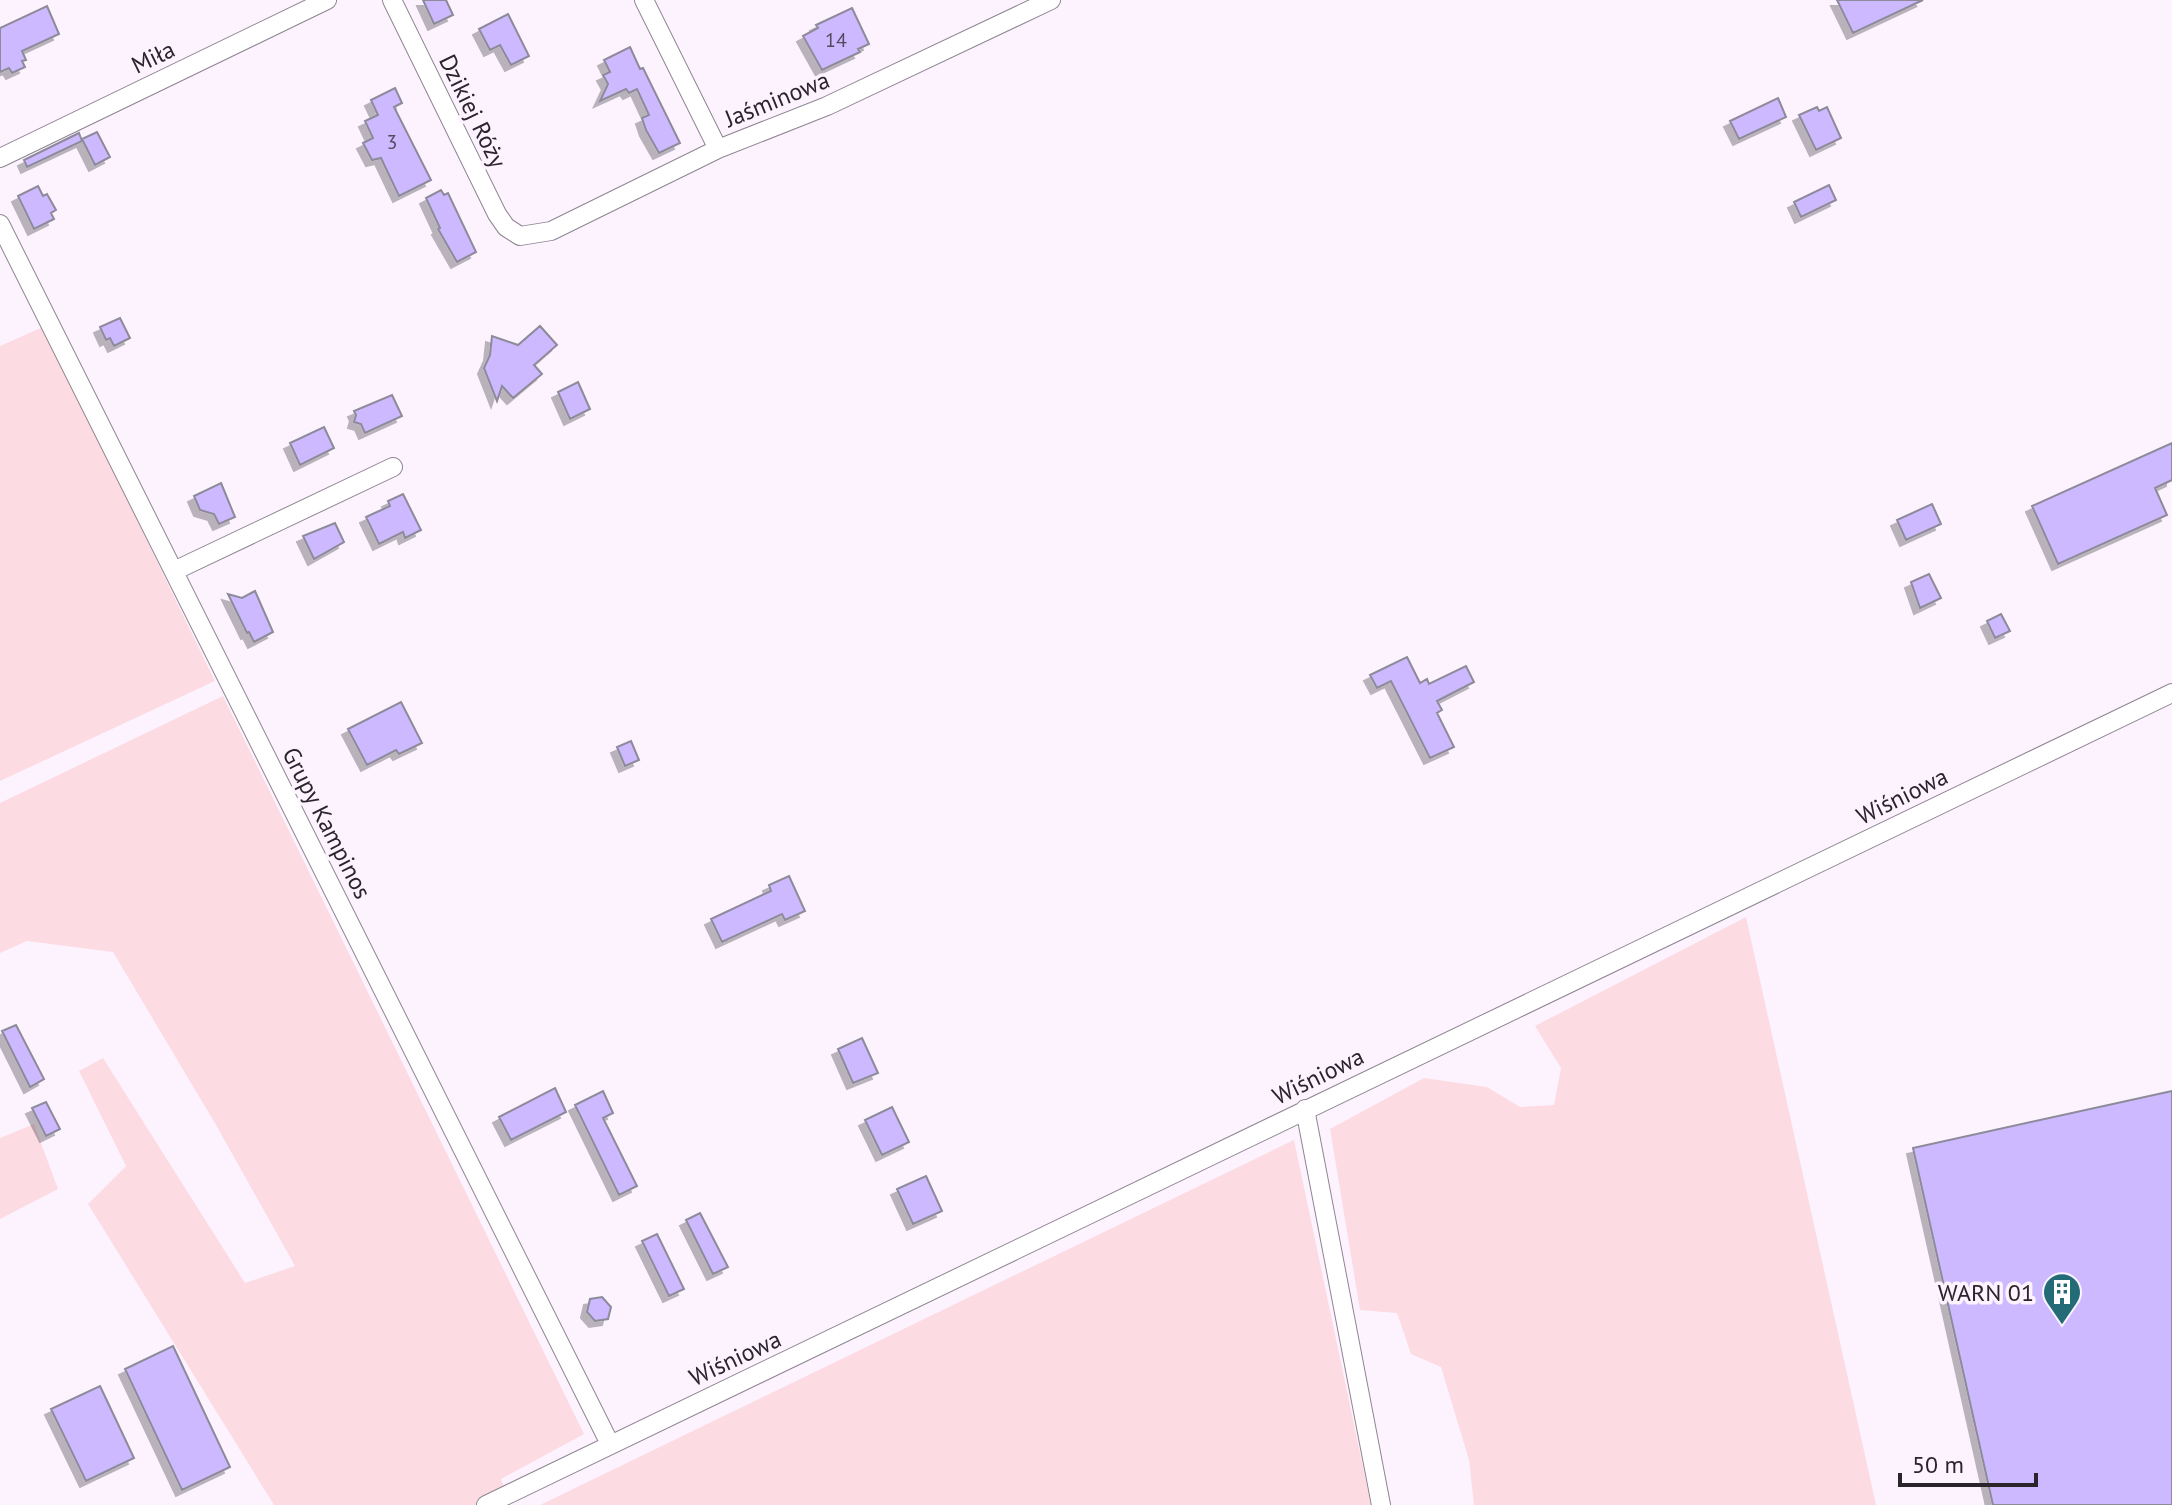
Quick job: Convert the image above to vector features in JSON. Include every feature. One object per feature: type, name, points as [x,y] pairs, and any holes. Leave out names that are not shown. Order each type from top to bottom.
[{"type":"street","name":"Miła","points":[[0,158],[327,0]]},
{"type":"street","name":"Dzikiej Róży","points":[[392,0],[497,214],[506,227],[520,236]]},
{"type":"street","points":[[644,0],[718,149]]},
{"type":"street","name":"Jaśminowa","points":[[520,236],[551,231],[718,149],[827,106],[1051,0]]},
{"type":"street","name":"Grupy Kampinos","points":[[0,224],[610,1444]]},
{"type":"street","points":[[174,571],[393,467]]},
{"type":"street","name":"Wiśniowa","points":[[486,1505],[2172,693]]},
{"type":"street","points":[[1305,1109],[1381,1505]]},
{"type":"shaded area","points":[[43,327],[215,681],[0,781],[0,346]]},
{"type":"shaded area","points":[[223,696],[584,1434],[501,1479],[511,1505],[274,1505],[88,1204],[126,1166],[79,1071],[103,1058],[245,1283],[295,1266],[113,952],[27,941],[0,953],[0,803]]},
{"type":"shaded area","points":[[1746,917],[1876,1505],[1474,1505],[1469,1460],[1441,1367],[1411,1354],[1397,1313],[1360,1310],[1330,1129],[1424,1078],[1487,1087],[1520,1107],[1554,1105],[1561,1068],[1535,1026]]},
{"type":"shaded area","points":[[34,1124],[58,1189],[0,1219],[0,1138]]},
{"type":"shaded area","points":[[1294,1140],[1371,1505],[540,1505]]},
{"type":"building","points":[[423,0],[446,0],[453,15],[434,24]]},
{"type":"building","points":[[1837,0],[1923,0],[1853,33]]},
{"type":"building","points":[[47,6],[59,34],[22,51],[25,67],[12,73],[9,68],[0,72],[0,28]]},
{"type":"building","points":[[852,8],[869,44],[858,49],[860,52],[822,70],[803,36],[818,28],[816,25]]},
{"type":"building","points":[[508,14],[529,56],[511,65],[500,45],[490,50],[479,29]]},
{"type":"building","points":[[630,47],[680,143],[659,153],[646,130],[642,118],[649,115],[637,89],[629,93],[626,89],[600,101],[608,84],[603,75],[610,72],[604,60]]},
{"type":"building","points":[[395,88],[402,103],[394,107],[431,180],[399,196],[381,158],[372,160],[363,143],[373,138],[365,121],[378,115],[371,100]]},
{"type":"building","points":[[1778,98],[1786,117],[1739,139],[1730,121]]},
{"type":"building","points":[[1817,107],[1819,111],[1827,107],[1841,138],[1816,150],[1799,115]]},
{"type":"building","points":[[97,132],[110,157],[95,165],[82,139]]},
{"type":"building","points":[[79,133],[82,141],[27,167],[24,160]]},
{"type":"building","points":[[1829,185],[1836,200],[1801,217],[1794,202]]},
{"type":"building","points":[[38,186],[56,210],[51,213],[54,219],[34,229],[18,196]]},
{"type":"building","points":[[441,190],[444,195],[448,193],[476,252],[457,262],[438,229],[426,198]]},
{"type":"building","points":[[120,318],[130,338],[114,346],[110,338],[106,340],[100,327]]},
{"type":"building","points":[[540,326],[557,345],[534,365],[542,374],[513,398],[502,386],[497,401],[484,368],[490,355],[492,336],[518,345]]},
{"type":"building","points":[[578,382],[590,409],[570,419],[558,392]]},
{"type":"building","points":[[392,395],[402,416],[365,433],[361,424],[354,422],[354,411]]},
{"type":"building","points":[[324,427],[334,448],[300,465],[290,443]]},
{"type":"building","points":[[2172,443],[2172,480],[2155,488],[2167,515],[2058,564],[2032,506]]},
{"type":"building","points":[[221,483],[235,517],[219,524],[214,514],[200,510],[194,496]]},
{"type":"building","points":[[403,494],[421,530],[405,538],[403,532],[379,544],[366,517],[390,506],[388,501]]},
{"type":"building","points":[[1932,504],[1941,524],[1906,540],[1897,520]]},
{"type":"building","points":[[335,523],[344,542],[314,559],[303,536]]},
{"type":"building","points":[[1929,574],[1941,598],[1920,608],[1911,582]]},
{"type":"building","points":[[255,591],[273,632],[254,642],[228,594],[242,598]]},
{"type":"building","points":[[2001,614],[2010,631],[1995,638],[1987,621]]},
{"type":"building","points":[[1407,657],[1420,683],[1427,679],[1429,684],[1466,666],[1474,682],[1437,701],[1442,710],[1437,713],[1454,747],[1430,758],[1391,681],[1377,688],[1370,675]]},
{"type":"building","points":[[401,702],[422,743],[399,754],[396,750],[367,765],[348,729]]},
{"type":"building","points":[[631,741],[639,760],[625,766],[617,747]]},
{"type":"building","points":[[789,876],[805,911],[785,920],[782,914],[722,942],[711,919],[771,891],[769,885]]},
{"type":"building","points":[[16,1025],[44,1079],[30,1087],[2,1031]]},
{"type":"building","points":[[862,1038],[878,1073],[853,1083],[838,1049]]},
{"type":"building","points":[[555,1088],[566,1112],[511,1140],[499,1117]]},
{"type":"building","points":[[603,1091],[613,1113],[603,1118],[637,1186],[619,1195],[575,1105]]},
{"type":"building","name":"WARN 01","points":[[2172,1091],[2172,1505],[1993,1505],[1913,1148]]},
{"type":"building","points":[[46,1102],[60,1129],[46,1136],[32,1108]]},
{"type":"building","points":[[892,1107],[909,1142],[882,1155],[865,1120]]},
{"type":"building","points":[[926,1176],[942,1211],[913,1224],[897,1189]]},
{"type":"building","points":[[700,1213],[728,1267],[713,1274],[686,1220]]},
{"type":"building","points":[[657,1234],[684,1289],[669,1296],[642,1241]]},
{"type":"building","points":[[602,1297],[611,1307],[608,1319],[595,1321],[587,1312],[590,1299]]},
{"type":"building","points":[[173,1346],[230,1467],[182,1490],[125,1369]]},
{"type":"building","points":[[100,1386],[134,1458],[86,1481],[51,1409]]},
{"type":"place","name":"WARN 01","points":[[2062,1326]]}]
